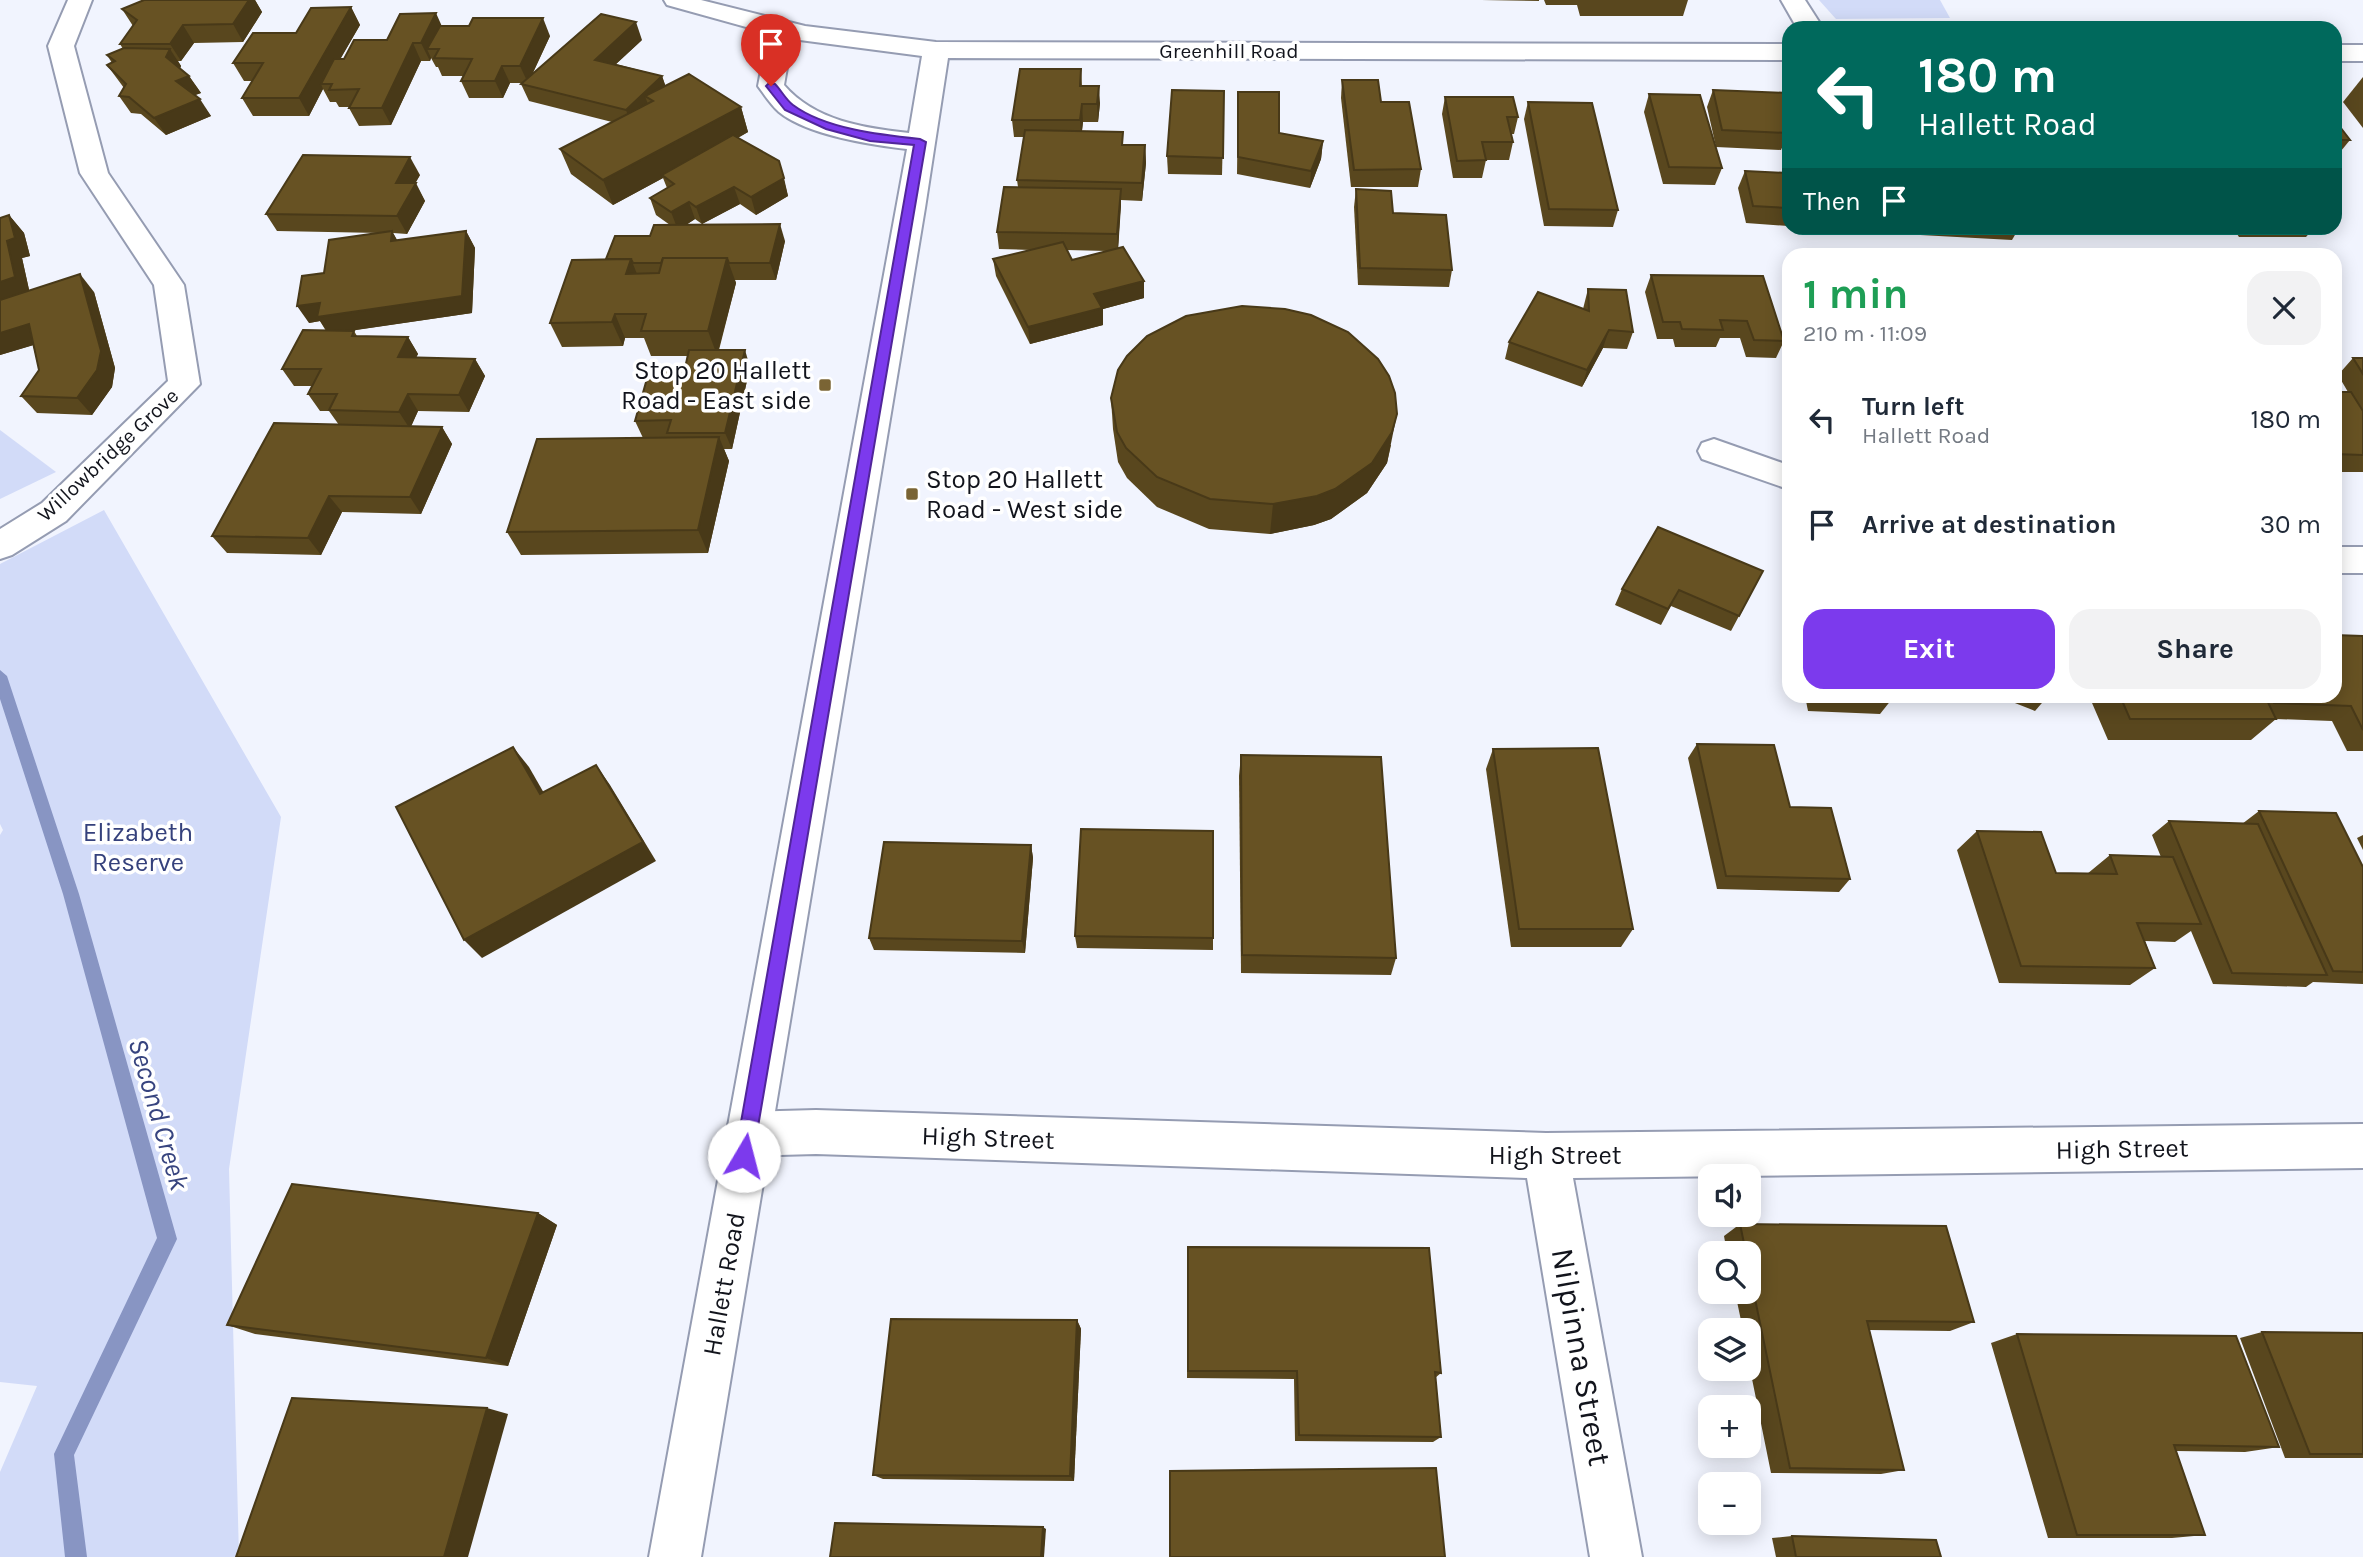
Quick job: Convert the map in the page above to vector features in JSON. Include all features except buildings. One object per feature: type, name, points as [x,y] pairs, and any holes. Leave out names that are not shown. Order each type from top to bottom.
[{"type":"main road","name":"Willowbridge Grove","points":[[0,546],[54,512],[184,384],[169,285],[94,173],[61,46],[80,0]]},
{"type":"main road","name":"Greenhill Road","points":[[676,0],[781,31],[867,45],[936,50],[1782,52]]},
{"type":"main road","points":[[1793,0],[1806,21]]},
{"type":"main road","points":[[781,31],[771,86],[789,107],[830,126],[870,137],[920,142]]},
{"type":"main road","name":"Hallett Road","points":[[675,1557],[936,50]]},
{"type":"main road","points":[[2342,53],[2363,53]]},
{"type":"main road","points":[[1714,451],[1782,475]]},
{"type":"main road","points":[[2342,560],[2363,560]]},
{"type":"main road","name":"High Street","points":[[747,1134],[816,1132],[1546,1156],[2363,1146]]},
{"type":"main road","name":"Nilpinna Street","points":[[1546,1156],[1616,1557]]},
{"type":"green space","points":[[1819,0],[1940,0],[1950,18],[1836,19]]},
{"type":"green space","points":[[0,430],[56,472],[0,499]]},
{"type":"green space","name":"Elizabeth Reserve","points":[[104,510],[281,817],[229,1169],[239,1557],[0,1557],[0,1472],[37,1386],[0,1382],[0,835],[3,830],[0,824],[0,564]]},
{"type":"waterway","name":"Second Creek","points":[[0,676],[71,894],[167,1239],[64,1454],[76,1557]]},
{"type":"place","name":"Stop 20 Hallett Road - East side","points":[[825,385]]},
{"type":"place","name":"Stop 20 Hallett Road - West side","points":[[912,494]]},
{"type":"route","points":[[744,1156],[911,208],[920,142],[870,137],[830,126],[789,107],[771,86]]}]
